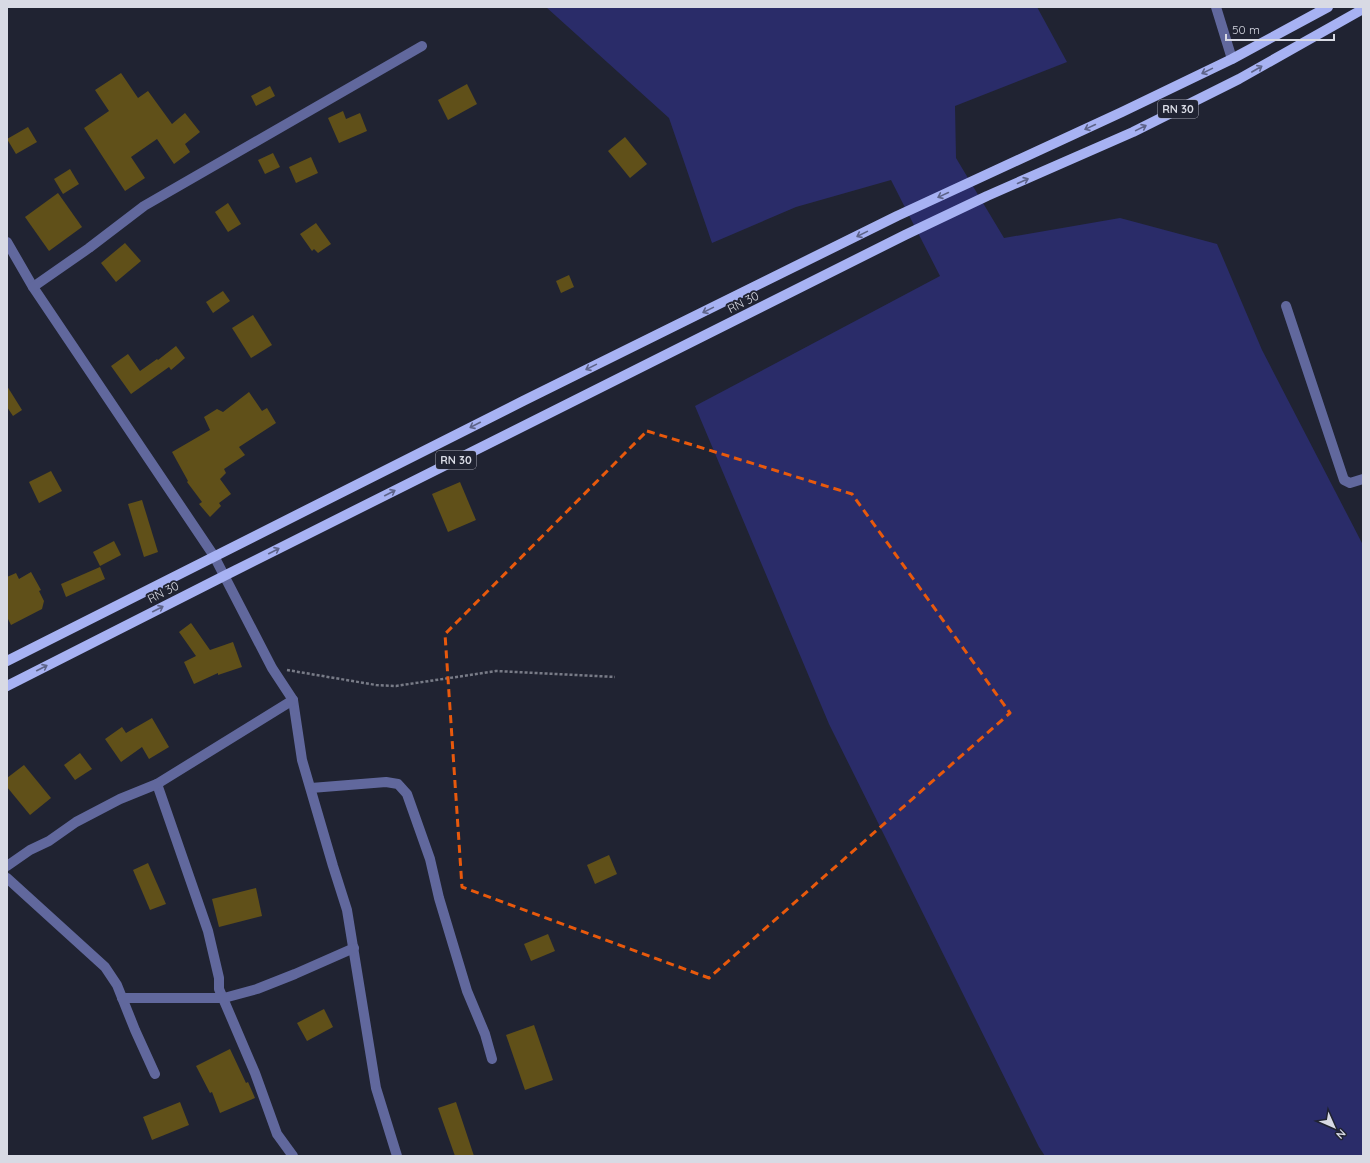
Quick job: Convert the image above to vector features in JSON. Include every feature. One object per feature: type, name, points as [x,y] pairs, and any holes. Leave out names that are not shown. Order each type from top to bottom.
[{"type":"main road","name":"RN 30","points":[[7,661],[523,401],[897,216],[1122,112],[1232,59],[1328,7]]},
{"type":"main road","name":"RN 30","points":[[7,686],[905,235],[987,196],[1133,132],[1232,83],[1363,8]]},
{"type":"street","points":[[1216,7],[1232,59]]},
{"type":"street","points":[[34,287],[89,248],[144,206],[422,46]]},
{"type":"street","points":[[7,242],[34,287],[214,556],[272,668],[292,700],[302,760],[347,910],[376,1088],[397,1156]]},
{"type":"street","points":[[1286,306],[1344,480],[1350,483],[1363,480]]},
{"type":"street","points":[[7,866],[30,850],[49,841],[76,822],[120,799],[157,784],[292,700]]},
{"type":"street","points":[[310,788],[386,782],[398,784],[407,794],[430,859],[467,991],[485,1034],[492,1059]]},
{"type":"street","points":[[157,784],[208,931],[219,978],[219,989],[255,1073],[276,1134],[293,1156]]},
{"type":"street","points":[[7,878],[105,967],[117,985],[155,1074]]},
{"type":"street","points":[[122,998],[224,998],[256,989],[295,974],[354,948]]},
{"type":"path","points":[[272,668],[376,685],[396,686],[496,671],[615,677]]},
{"type":"highlighted area","points":[[647,431],[852,494],[1010,713],[709,978],[462,887],[445,634]]},
{"type":"shaded area","points":[[546,7],[1037,7],[1067,62],[955,106],[956,158],[1004,238],[1120,218],[1217,244],[1262,350],[1363,545],[1363,1156],[1045,1156],[1039,1147],[829,724],[695,406],[940,276],[891,180],[796,207],[712,243],[669,118]]},
{"type":"building","points":[[121,73],[138,98],[148,91],[172,124],[185,113],[200,132],[185,144],[190,152],[174,164],[157,139],[131,157],[145,178],[125,191],[84,128],[109,111],[95,90]]},
{"type":"building","points":[[467,84],[477,104],[448,120],[438,100]]},
{"type":"building","points":[[270,86],[275,96],[256,106],[251,96]]},
{"type":"building","points":[[343,111],[346,119],[360,113],[367,131],[339,143],[328,118]]},
{"type":"building","points":[[28,127],[37,142],[16,154],[7,139]]},
{"type":"building","points":[[625,137],[647,164],[630,178],[608,151]]},
{"type":"building","points":[[273,153],[280,167],[265,174],[258,160]]},
{"type":"building","points":[[311,157],[318,173],[296,183],[289,167]]},
{"type":"building","points":[[70,169],[79,184],[63,194],[54,179]]},
{"type":"building","points":[[58,193],[82,227],[49,251],[25,217]]},
{"type":"building","points":[[228,203],[241,224],[228,232],[215,212]]},
{"type":"building","points":[[316,223],[331,244],[318,253],[314,249],[312,251],[300,234]]},
{"type":"building","points":[[125,243],[141,261],[116,282],[101,263]]},
{"type":"building","points":[[569,275],[574,287],[561,293],[556,281]]},
{"type":"building","points":[[223,291],[230,301],[213,313],[206,302]]},
{"type":"building","points":[[253,315],[272,345],[251,358],[232,328]]},
{"type":"building","points":[[176,346],[185,358],[171,370],[169,367],[131,394],[111,366],[128,354],[140,371],[157,359],[158,360]]},
{"type":"building","points":[[7,386],[22,410],[13,416],[7,407]]},
{"type":"building","points":[[249,392],[262,411],[267,408],[276,423],[239,447],[245,455],[224,469],[226,473],[220,479],[231,494],[219,503],[221,506],[210,517],[199,504],[202,502],[187,482],[188,481],[172,452],[210,430],[204,417],[217,409],[223,412]]},
{"type":"building","points":[[51,471],[62,491],[39,503],[29,482]]},
{"type":"building","points":[[460,482],[476,520],[448,532],[432,494]]},
{"type":"building","points":[[142,500],[158,552],[144,557],[128,504]]},
{"type":"building","points":[[114,541],[121,555],[100,566],[93,552]]},
{"type":"building","points":[[100,567],[105,579],[66,597],[61,584]]},
{"type":"building","points":[[31,572],[41,590],[39,591],[44,601],[42,609],[11,625],[7,617],[7,577],[16,573],[19,579]]},
{"type":"building","points":[[191,623],[210,650],[233,642],[242,667],[218,675],[218,673],[194,684],[184,662],[196,656],[179,632]]},
{"type":"building","points":[[152,718],[169,747],[149,759],[142,747],[121,762],[105,739],[122,727],[126,733]]},
{"type":"building","points":[[80,753],[92,769],[75,780],[64,765]]},
{"type":"building","points":[[24,765],[51,798],[30,815],[7,787],[7,778]]},
{"type":"building","points":[[609,855],[617,874],[595,884],[587,865]]},
{"type":"building","points":[[148,863],[166,904],[150,910],[133,870]]},
{"type":"building","points":[[256,888],[262,916],[219,927],[212,899]]},
{"type":"building","points":[[548,934],[555,951],[531,961],[524,944]]},
{"type":"building","points":[[324,1009],[333,1027],[307,1041],[297,1023]]},
{"type":"building","points":[[534,1025],[553,1080],[525,1090],[506,1035]]},
{"type":"building","points":[[230,1049],[255,1098],[220,1113],[212,1092],[210,1093],[196,1066]]},
{"type":"building","points":[[180,1102],[189,1125],[152,1140],[143,1117]]},
{"type":"building","points":[[456,1102],[474,1156],[455,1156],[438,1108]]}]
